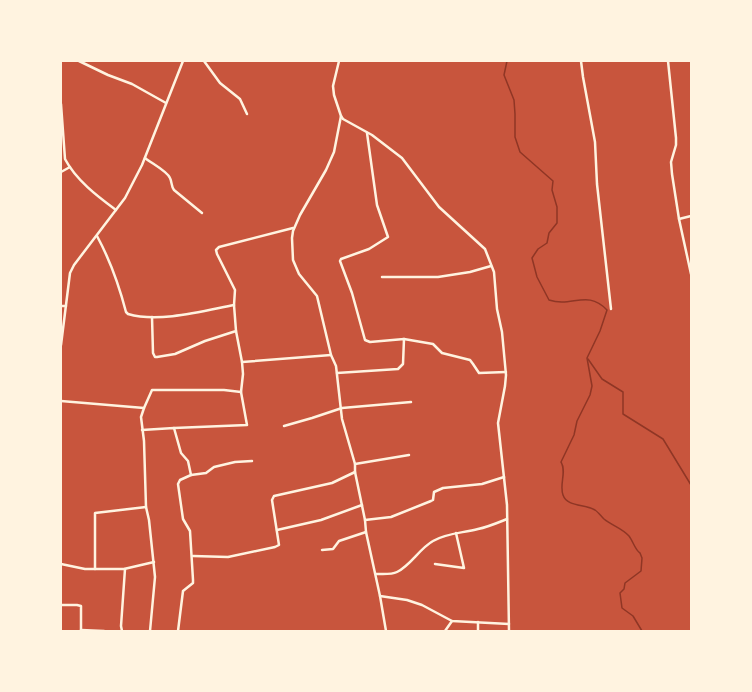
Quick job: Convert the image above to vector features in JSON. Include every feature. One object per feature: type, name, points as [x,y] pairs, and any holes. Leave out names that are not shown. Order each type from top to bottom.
[{"type":"street","points":[[79,61],[108,75],[132,84],[166,103]]},
{"type":"street","points":[[61,345],[70,273],[74,265],[124,198],[145,158],[183,61]]},
{"type":"street","points":[[204,61],[220,83],[240,99],[247,114]]},
{"type":"street","points":[[339,61],[333,86],[334,95],[343,119],[367,132],[402,158],[439,207],[484,249],[495,279],[497,309],[502,332],[506,372],[498,423],[507,519],[509,631]]},
{"type":"street","points":[[582,61],[582,78],[595,142],[597,184],[611,309]]},
{"type":"street","points":[[668,61],[676,138],[672,162],[672,174],[679,219],[691,274]]},
{"type":"street","points":[[61,104],[64,155],[70,167],[96,195],[116,210]]},
{"type":"street","points":[[341,116],[334,152],[326,170],[294,228],[292,238],[293,260],[295,268],[317,296],[331,355],[336,366],[342,408],[342,419],[355,464],[355,472],[366,532],[376,574],[386,631]]},
{"type":"street","points":[[367,132],[376,205],[388,238],[369,249],[341,259],[340,261],[352,292],[365,340],[370,342],[404,339],[433,344],[442,353],[470,360],[477,372],[506,372]]},
{"type":"street","points":[[145,158],[168,175],[174,190],[202,213]]},
{"type":"street","points":[[61,172],[70,167]]},
{"type":"street","points":[[679,219],[691,216]]},
{"type":"street","points":[[142,430],[248,426],[241,392],[242,362],[236,331],[234,304],[236,294],[216,250],[217,248],[294,228]]},
{"type":"street","points":[[97,236],[108,256],[127,313],[131,315],[156,318],[234,304]]},
{"type":"street","points":[[382,277],[438,277],[470,272],[491,266]]},
{"type":"street","points":[[61,306],[66,306]]},
{"type":"street","points":[[152,317],[153,353],[155,357],[175,354],[205,341],[236,331]]},
{"type":"street","points":[[337,373],[401,368],[404,364],[404,339]]},
{"type":"street","points":[[242,362],[331,355]]},
{"type":"street","points":[[150,631],[155,585],[154,562],[146,507],[144,441],[141,417],[144,408],[152,390],[241,392]]},
{"type":"street","points":[[61,401],[144,408]]},
{"type":"street","points":[[284,426],[342,408],[411,402]]},
{"type":"street","points":[[174,428],[181,453],[188,461],[192,475]]},
{"type":"street","points":[[355,464],[409,455]]},
{"type":"street","points":[[178,631],[183,591],[193,583],[194,580],[190,531],[183,519],[178,484],[180,480],[192,475],[206,473],[214,467],[235,462],[252,461]]},
{"type":"street","points":[[192,556],[228,558],[279,545],[272,500],[274,496],[332,483],[355,472]]},
{"type":"street","points":[[365,520],[390,517],[431,501],[433,500],[434,492],[443,488],[482,484],[504,477]]},
{"type":"street","points":[[277,530],[321,520],[362,505]]},
{"type":"street","points":[[96,569],[95,513],[146,507]]},
{"type":"street","points":[[376,574],[397,572],[433,541],[456,533],[476,530],[507,519]]},
{"type":"street","points":[[322,550],[333,549],[339,542],[366,532]]},
{"type":"street","points":[[435,564],[464,568],[456,533]]},
{"type":"street","points":[[61,564],[85,569],[125,569],[154,562]]},
{"type":"street","points":[[122,631],[121,626],[125,569]]},
{"type":"street","points":[[380,596],[407,600],[422,605],[452,621],[509,624]]},
{"type":"street","points":[[61,605],[81,606],[81,630],[104,631]]},
{"type":"street","points":[[445,631],[452,621]]},
{"type":"street","points":[[478,622],[478,631]]},
{"type":"waterway","points":[[507,61],[504,75],[514,100],[515,137],[520,152],[553,181],[552,190],[557,207],[557,223],[549,233],[547,243],[538,249],[532,258],[537,277],[549,300],[557,302],[579,300],[593,301],[600,304],[607,310],[600,331],[587,358],[592,386],[590,395],[577,421],[574,435],[561,462],[563,466],[562,491],[568,502],[595,510],[604,519],[626,533],[640,553],[642,558],[641,571],[625,583],[624,589],[620,593],[622,608],[633,616],[642,631]]},
{"type":"waterway","points":[[588,359],[602,379],[623,392],[623,414],[663,439],[691,485]]}]
